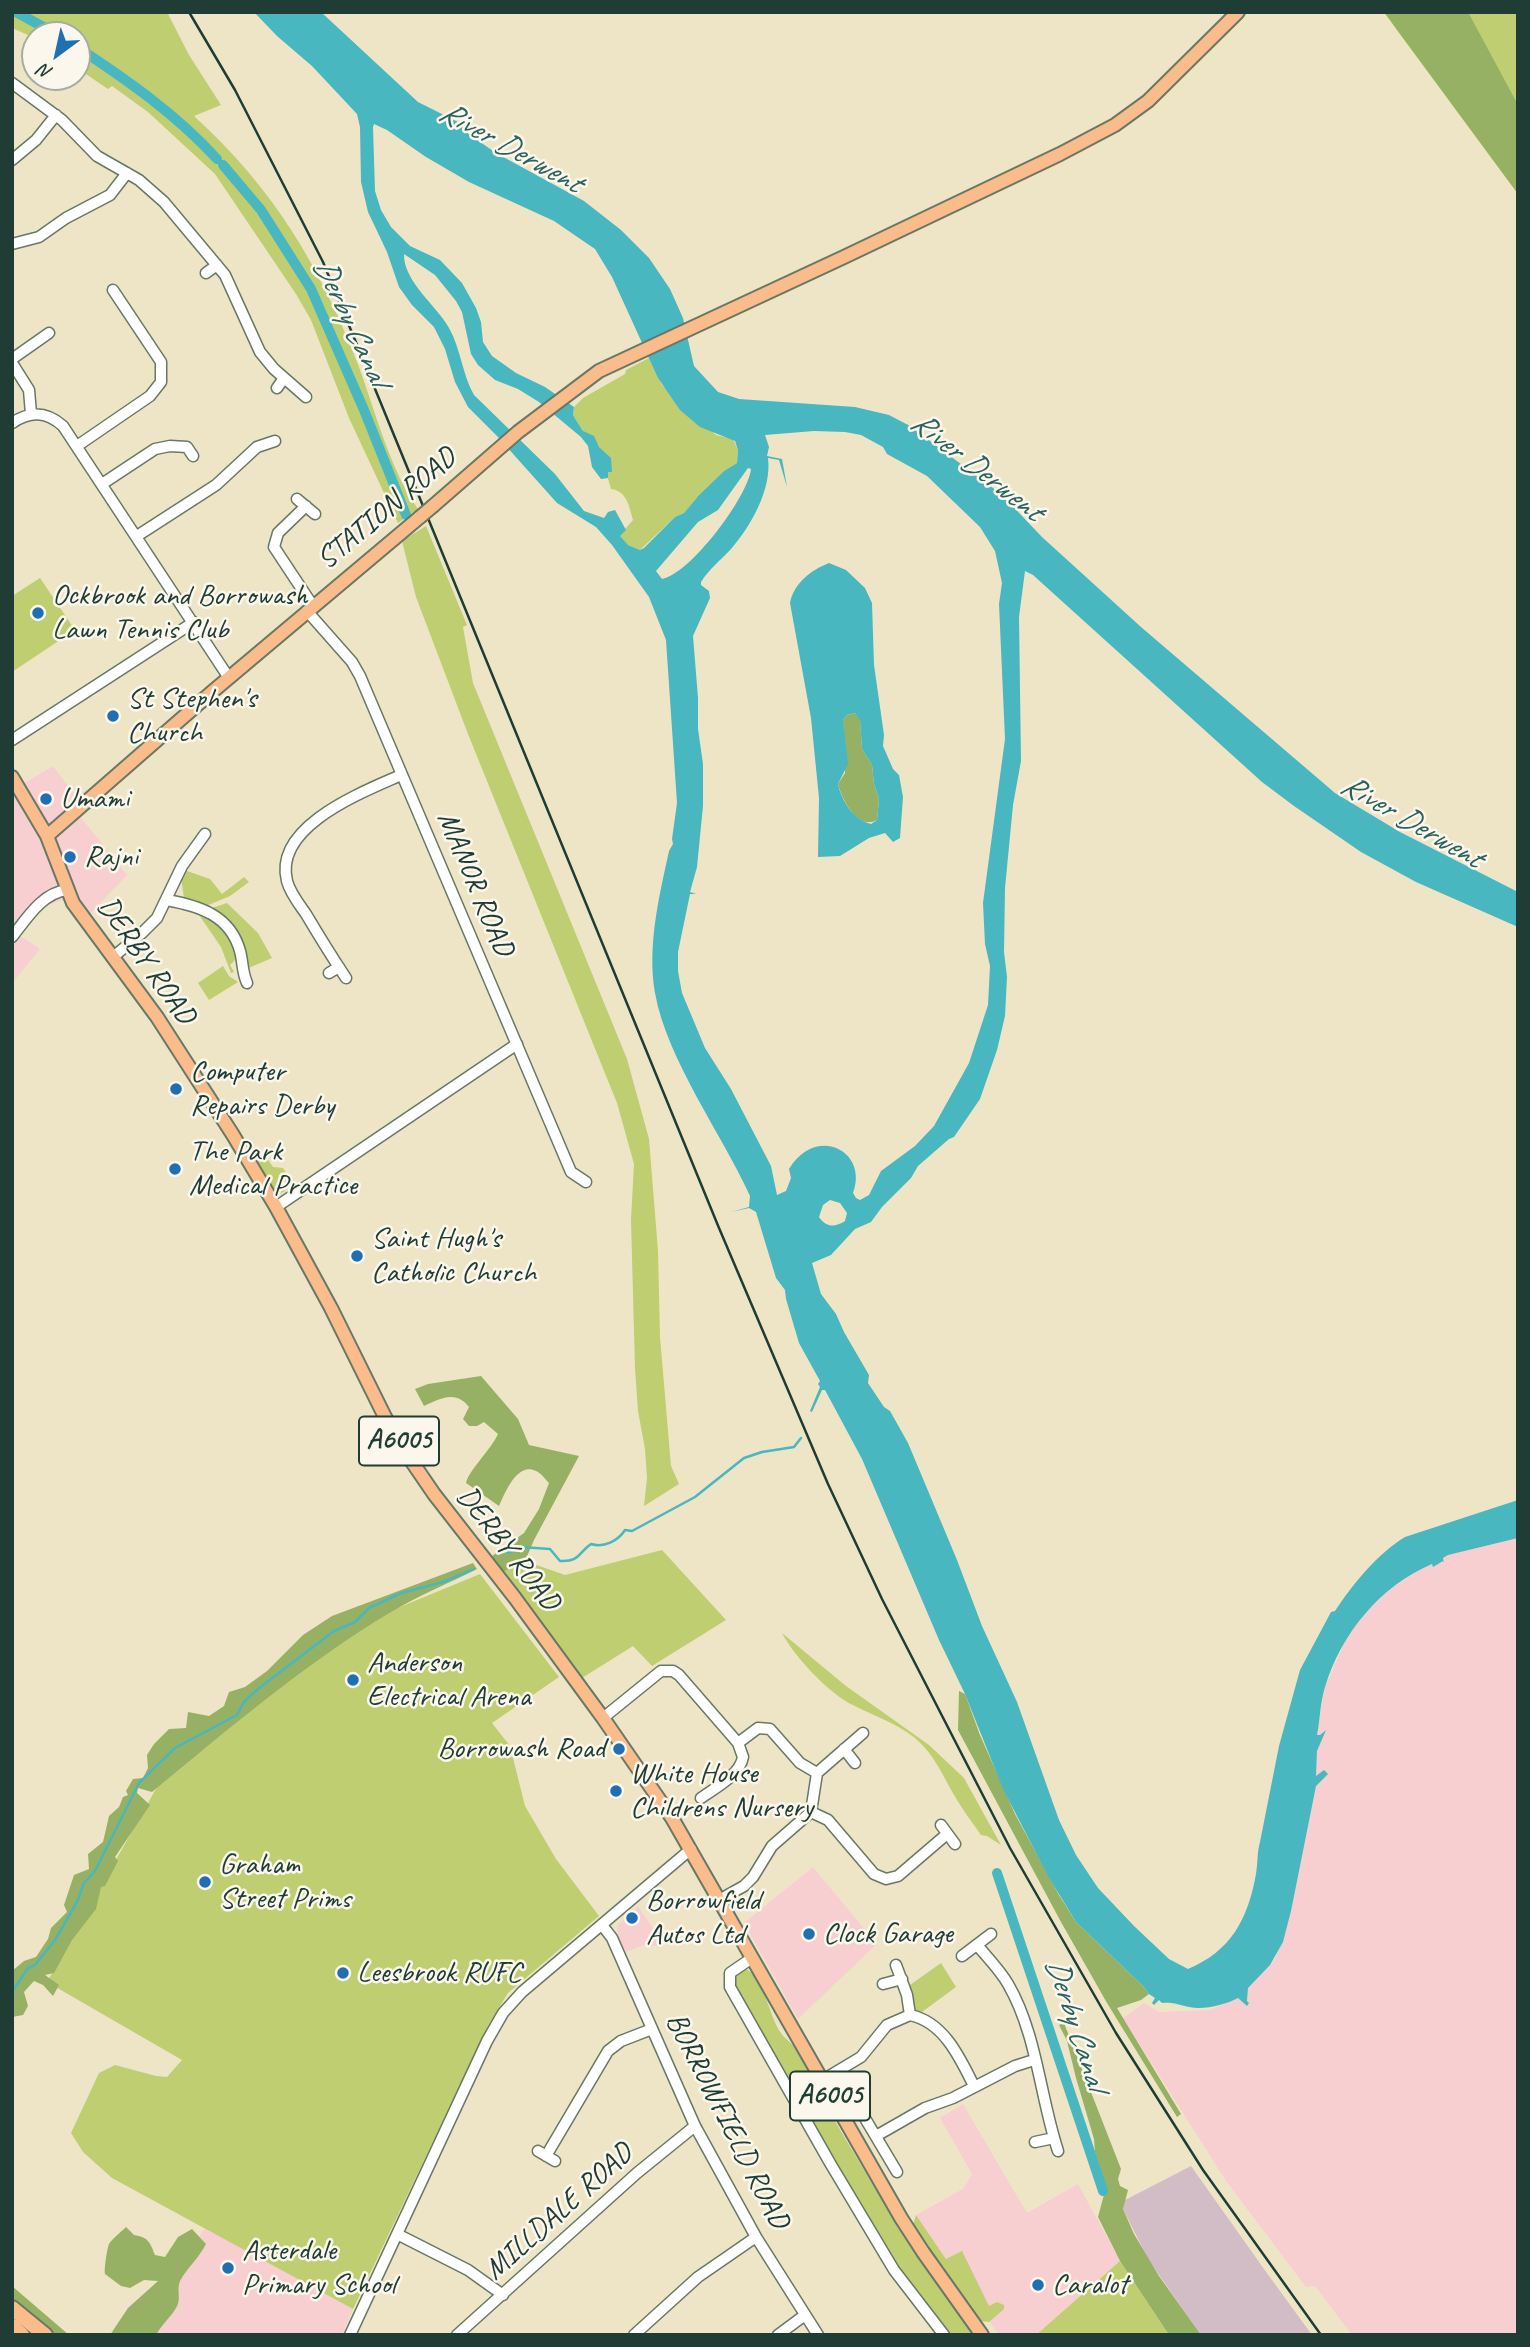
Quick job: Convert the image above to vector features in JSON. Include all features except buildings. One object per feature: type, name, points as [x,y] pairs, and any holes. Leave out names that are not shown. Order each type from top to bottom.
[{"type":"highway","points":[[12,2308],[45,2335]]},
{"type":"highway","points":[[12,2326],[22,2335]]},
{"type":"main road","name":"STATION ROAD","points":[[47,836],[498,448],[592,376],[1060,154],[1115,125],[1149,101],[1238,12]]},
{"type":"main road","name":"A6005","points":[[12,777],[47,836]]},
{"type":"main road","name":"DERBY ROAD","points":[[47,836],[67,890],[78,910],[157,1017],[276,1207],[406,1453],[433,1494],[515,1598],[641,1770],[691,1849]]},
{"type":"main road","name":"A6005","points":[[691,1849],[821,2081],[923,2252],[982,2335]]},
{"type":"street","points":[[12,83],[56,115],[97,156],[157,195],[231,285],[260,352],[306,397]]},
{"type":"street","points":[[12,160],[36,140],[56,115]]},
{"type":"street","points":[[12,244],[40,237],[66,218],[110,195],[127,173]]},
{"type":"street","points":[[206,273],[217,265]]},
{"type":"street","points":[[77,446],[150,396],[161,382],[161,362],[113,290]]},
{"type":"street","points":[[31,414],[29,390],[12,361],[50,333]]},
{"type":"street","points":[[277,388],[284,378]]},
{"type":"street","points":[[12,424],[31,414],[43,414],[56,420],[77,446],[229,678]]},
{"type":"street","points":[[137,536],[216,485],[257,447],[275,441]]},
{"type":"street","points":[[102,484],[155,449],[187,447],[193,456]]},
{"type":"street","points":[[297,499],[315,514]]},
{"type":"street","name":"MANOR ROAD","points":[[306,506],[278,533],[274,547],[310,609],[355,666],[571,1172],[586,1182]]},
{"type":"street","points":[[12,740],[194,622]]},
{"type":"street","points":[[346,978],[289,888],[286,869],[288,855],[296,842],[328,810],[401,775]]},
{"type":"street","points":[[113,957],[148,927],[167,900],[182,866],[205,834]]},
{"type":"street","points":[[12,937],[46,897],[67,890]]},
{"type":"street","points":[[167,900],[206,909],[232,931],[241,954],[247,983]]},
{"type":"street","points":[[329,973],[339,967]]},
{"type":"street","points":[[276,1207],[517,1044]]},
{"type":"street","points":[[603,1718],[653,1676],[665,1670],[679,1675],[738,1743],[743,1757],[740,1767],[701,1798]]},
{"type":"street","points":[[738,1743],[758,1728],[770,1728],[800,1763],[817,1773]]},
{"type":"street","points":[[719,1900],[744,1886],[753,1877],[772,1846],[811,1812],[817,1773],[863,1734]]},
{"type":"street","points":[[844,1749],[855,1763]]},
{"type":"street","points":[[811,1812],[828,1820],[874,1874],[886,1880],[898,1875],[944,1830],[955,1844]]},
{"type":"street","points":[[350,2335],[487,2040],[503,2013],[523,1992],[691,1849]]},
{"type":"street","name":"BORROWFIELD ROAD","points":[[602,1925],[612,1938],[695,2126],[756,2237],[818,2335]]},
{"type":"street","points":[[962,1956],[991,1934]]},
{"type":"street","points":[[977,1945],[1008,1983],[1026,2028],[1058,2151]]},
{"type":"street","points":[[751,1958],[730,1973],[730,1987],[894,2270],[944,2335]]},
{"type":"street","points":[[896,1965],[907,1994],[910,2015]]},
{"type":"street","points":[[883,1984],[902,1979]]},
{"type":"street","points":[[821,2081],[861,2057],[887,2025],[910,2015],[938,2027],[974,2086]]},
{"type":"street","points":[[547,2156],[608,2051],[621,2041],[652,2029]]},
{"type":"street","points":[[876,2136],[925,2108],[953,2098],[1015,2066],[1034,2060]]},
{"type":"street","points":[[866,2120],[897,2172]]},
{"type":"street","name":"MILLDALE ROAD","points":[[457,2335],[637,2173],[695,2126]]},
{"type":"street","points":[[1035,2142],[1054,2138]]},
{"type":"street","points":[[397,2234],[468,2270],[503,2295]]},
{"type":"street","points":[[634,2335],[698,2277],[756,2237]]},
{"type":"street","points":[[778,2335],[804,2315]]},
{"type":"shaded area","points":[[53,766],[78,799],[79,815],[127,875],[87,917],[73,896],[40,908],[19,935],[40,949],[12,983],[12,786],[15,789]]},
{"type":"shaded area","points":[[1518,1538],[1518,2335],[1352,2335],[1315,2286],[1306,2287],[1226,2181],[1123,2018],[1144,2003],[1159,2012],[1210,2010],[1238,1998],[1247,2005],[1248,1987],[1275,1959],[1286,1931],[1316,1786],[1324,1770],[1316,1777],[1317,1751],[1324,1730],[1320,1736],[1317,1735],[1324,1689],[1346,1639],[1364,1614],[1389,1590],[1420,1569],[1436,1565],[1447,1555]]},
{"type":"shaded area","name":"Clock Garage","points":[[813,1867],[877,1944],[798,2019],[744,1923]]},
{"type":"shaded area","points":[[638,1906],[663,1943],[657,1946],[644,1945],[626,1952],[618,1938],[617,1926]]},
{"type":"shaded area","points":[[963,2104],[1027,2213],[1078,2184],[1120,2261],[1036,2335],[999,2335],[916,2215],[963,2189],[972,2174],[940,2118]]},
{"type":"shaded area","points":[[1191,2166],[1312,2335],[1201,2335],[1198,2331],[1148,2259],[1123,2209],[1125,2200]]},
{"type":"shaded area","name":"Asterdale Primary School","points":[[205,2228],[353,2309],[342,2335],[131,2335]]},
{"type":"green space","points":[[12,12],[167,12],[189,55],[221,105],[194,116],[248,172],[292,231],[311,262],[344,330],[392,459],[418,509],[398,523],[349,418],[311,320],[215,174],[148,112],[112,86],[108,89],[91,77],[91,21],[21,21],[21,32],[12,28]]},
{"type":"green space","points":[[1384,12],[1518,12],[1518,194],[1399,33]]},
{"type":"green space","points":[[1384,12],[1468,12],[1518,105],[1518,194]]},
{"type":"green space","points":[[649,358],[662,385],[716,435],[733,439],[738,450],[737,463],[724,471],[684,513],[675,517],[640,550],[628,545],[619,536],[633,520],[628,505],[621,493],[611,489],[599,447],[583,431],[573,415],[574,407],[583,398]]},
{"type":"green space","points":[[426,526],[467,625],[463,627],[473,683],[627,1059],[649,1139],[658,1251],[660,1337],[671,1466],[679,1484],[644,1506],[647,1478],[635,1368],[631,1220],[634,1164],[617,1103],[468,734],[416,597],[402,541]]},
{"type":"green space","name":"Ockbrook and Borrowash Lawn Tennis Club","points":[[40,578],[75,630],[12,672],[12,596]]},
{"type":"green space","points":[[855,713],[860,719],[862,749],[872,765],[879,799],[877,820],[870,822],[863,821],[852,812],[838,784],[845,773],[843,720],[847,715]]},
{"type":"green space","points":[[184,870],[210,879],[222,894],[244,877],[249,882],[230,896],[206,906],[184,898],[181,878]]},
{"type":"green space","points":[[227,903],[258,933],[272,958],[246,969],[236,935],[212,908]]},
{"type":"green space","points":[[204,913],[221,927],[229,938],[237,958],[230,965],[234,972],[231,973],[221,947],[199,915]]},
{"type":"green space","points":[[223,966],[229,976],[238,982],[209,1000],[198,983]]},
{"type":"green space","points":[[264,1154],[273,1167],[283,1168],[294,1185],[280,1194],[276,1192],[255,1160]]},
{"type":"green space","points":[[481,1376],[518,1419],[529,1445],[579,1456],[525,1561],[503,1572],[492,1556],[524,1533],[539,1509],[549,1483],[536,1471],[523,1471],[512,1481],[499,1506],[466,1483],[498,1434],[484,1422],[469,1426],[463,1419],[469,1407],[459,1399],[442,1398],[424,1406],[415,1389],[428,1384]]},
{"type":"green space","points":[[662,1550],[726,1620],[652,1666],[633,1646],[582,1678],[503,1572],[525,1561],[565,1575]]},
{"type":"green space","points":[[473,1563],[477,1569],[401,1606],[329,1652],[152,1792],[138,1788],[137,1793],[150,1805],[115,1857],[118,1861],[105,1886],[101,1887],[96,1909],[72,1940],[54,1973],[45,1975],[59,1985],[53,1996],[43,1985],[34,1981],[24,1992],[28,2006],[23,2015],[12,2017],[12,1971],[24,1961],[36,1957],[48,1939],[51,1928],[67,1912],[64,1905],[74,1875],[89,1869],[88,1854],[103,1842],[109,1816],[119,1807],[123,1797],[128,1795],[126,1791],[133,1779],[143,1778],[148,1768],[147,1755],[169,1729],[186,1728],[188,1712],[209,1716],[224,1706],[229,1692],[245,1687],[267,1671],[303,1635],[332,1616]]},
{"type":"green space","points":[[480,1574],[559,1677],[492,1723],[510,1746],[525,1806],[556,1859],[599,1916],[508,1993],[489,2024],[353,2309],[112,2178],[83,2152],[71,2133],[99,2073],[115,2065],[167,2077],[182,2060],[47,1982],[166,1771],[366,1621]]},
{"type":"green space","points":[[782,1633],[846,1686],[929,1745],[964,1778],[1001,1845],[981,1835],[922,1744],[900,1728],[833,1692],[803,1663]]},
{"type":"green space","points":[[959,1691],[965,1694],[1015,1814],[1059,1895],[1076,1922],[1149,1994],[1141,2000],[1117,2008],[1181,2114],[1177,2117],[1061,1922],[958,1730]]},
{"type":"green space","points":[[941,1963],[956,1987],[922,2012],[914,2010],[910,1985]]},
{"type":"green space","points":[[741,1968],[749,1970],[755,1976],[777,2026],[802,2059],[889,2211],[939,2287],[975,2335],[948,2335],[893,2262],[733,1987],[733,1977]]},
{"type":"green space","points":[[1064,2023],[1121,2169],[1118,2179],[1120,2186],[1128,2190],[1123,2209],[1134,2234],[1159,2276],[1201,2335],[1169,2335],[1120,2261],[1098,2217],[1106,2187],[1067,2041],[1059,2025]]},
{"type":"green space","points":[[916,2215],[946,2259],[962,2251],[989,2306],[997,2302],[1004,2305],[1004,2309],[989,2322],[980,2321],[937,2264],[913,2225]]},
{"type":"green space","points":[[126,2227],[134,2235],[148,2241],[155,2255],[165,2257],[178,2237],[192,2229],[206,2244],[180,2281],[178,2305],[156,2335],[110,2335],[128,2308],[158,2281],[144,2280],[130,2288],[121,2286],[105,2274],[109,2244]]},
{"type":"green space","points":[[1120,2261],[1169,2335],[1036,2335]]},
{"type":"green space","points":[[12,2286],[69,2335],[56,2335],[12,2298]]},
{"type":"water","points":[[254,12],[321,12],[418,102],[462,124],[463,130],[496,153],[584,201],[621,230],[649,258],[670,289],[683,318],[694,366],[718,392],[739,399],[855,407],[889,415],[910,426],[1001,494],[1042,537],[1141,627],[1335,793],[1400,832],[1518,892],[1518,927],[1416,882],[1361,852],[1262,782],[1033,575],[1025,571],[1019,617],[1021,761],[1013,805],[1005,888],[1004,952],[1007,977],[1005,1016],[997,1050],[980,1099],[954,1137],[918,1166],[911,1178],[871,1222],[855,1229],[831,1255],[812,1263],[821,1294],[836,1314],[869,1375],[868,1383],[884,1407],[890,1411],[908,1443],[982,1626],[1017,1702],[1059,1820],[1076,1855],[1098,1888],[1134,1926],[1169,1959],[1188,1969],[1203,1962],[1226,1943],[1235,1932],[1248,1905],[1279,1746],[1300,1670],[1331,1612],[1335,1611],[1375,1561],[1405,1537],[1518,1500],[1518,1538],[1448,1555],[1443,1558],[1444,1563],[1443,1561],[1433,1567],[1432,1564],[1413,1573],[1365,1614],[1341,1649],[1325,1687],[1317,1735],[1326,1730],[1317,1751],[1316,1776],[1324,1770],[1328,1774],[1316,1786],[1283,1942],[1270,1965],[1248,1988],[1247,2006],[1238,1998],[1208,2007],[1195,2008],[1162,2003],[1159,2000],[1154,2005],[1152,2003],[1155,1998],[1076,1922],[1048,1876],[1003,1789],[965,1694],[939,1640],[862,1459],[825,1390],[822,1390],[812,1412],[810,1411],[820,1381],[799,1343],[785,1290],[776,1278],[756,1212],[749,1208],[731,1212],[749,1207],[750,1196],[683,1070],[661,1018],[655,993],[652,957],[655,922],[669,851],[673,844],[677,803],[666,640],[649,597],[612,545],[596,527],[557,503],[468,407],[455,382],[445,349],[434,327],[399,287],[387,252],[368,212],[361,182],[360,127],[357,114],[312,66]],"holes":[[[374,124],[387,130],[469,182],[554,221],[595,249],[612,277],[658,378],[680,410],[700,427],[735,441],[738,450],[737,463],[724,471],[684,513],[675,517],[644,548],[640,550],[628,545],[620,536],[626,530],[615,510],[608,512],[604,518],[584,511],[555,474],[474,395],[453,336],[409,274],[404,254],[435,275],[456,301],[462,312],[471,354],[478,365],[495,380],[518,389],[539,402],[581,437],[588,446],[592,467],[601,479],[608,478],[608,472],[612,472],[611,458],[599,447],[594,436],[583,431],[573,415],[574,407],[492,356],[483,342],[476,308],[462,283],[440,260],[410,246],[391,227],[381,210],[375,191]],[[814,431],[845,432],[861,435],[883,447],[887,454],[927,476],[980,527],[995,551],[1002,583],[999,604],[1005,739],[983,903],[985,944],[990,966],[988,1005],[969,1063],[934,1126],[915,1146],[881,1171],[869,1195],[860,1200],[853,1193],[856,1178],[854,1165],[847,1155],[837,1148],[825,1146],[813,1148],[800,1155],[789,1169],[791,1178],[786,1191],[777,1195],[771,1166],[731,1089],[705,1048],[682,993],[678,971],[678,952],[690,894],[696,894],[690,892],[697,867],[703,806],[703,764],[698,729],[693,636],[710,598],[709,591],[701,582],[731,549],[753,518],[767,482],[768,458],[779,460],[787,487],[782,459],[767,456],[769,447],[765,435]],[[748,468],[751,469],[740,497],[716,533],[687,564],[662,579],[656,571],[698,522],[718,510]],[[830,1200],[840,1203],[847,1213],[845,1221],[837,1225],[824,1223],[819,1217],[823,1205]]]},
{"type":"water","points":[[829,563],[846,570],[865,588],[872,603],[874,665],[884,735],[883,746],[893,769],[899,775],[903,797],[900,838],[893,842],[885,833],[869,838],[840,856],[818,857],[819,798],[811,718],[790,603],[799,583]],"holes":[[[855,713],[860,720],[862,749],[872,765],[879,799],[877,820],[871,824],[849,809],[838,784],[848,764],[843,720],[847,715]]]},
{"type":"waterway","name":"Derby Canal","points":[[16,12],[32,21]]},
{"type":"waterway","name":"Derby Canal","points":[[91,57],[168,112],[217,159]]},
{"type":"waterway","name":"Derby Canal","points":[[223,165],[261,210],[311,289],[406,515]]},
{"type":"waterway","points":[[508,1553],[521,1547],[550,1549],[560,1561],[571,1560],[591,1544],[610,1543],[625,1530],[632,1531],[695,1497],[744,1458],[794,1447],[801,1438]]},
{"type":"waterway","points":[[12,1992],[28,1968],[35,1965],[55,1940],[77,1902],[84,1883],[95,1871],[139,1783],[175,1748],[237,1715],[244,1702],[258,1689],[334,1631],[355,1622],[369,1608],[401,1593],[443,1582],[474,1569]]},
{"type":"waterway","name":"Derby Canal","points":[[997,1873],[1103,2191]]},
{"type":"railway","points":[[189,12],[235,90],[323,262],[719,1228],[828,1484],[882,1599],[1010,1848],[1116,2033],[1203,2170],[1321,2335]]},
{"type":"place","name":"Ockbrook and Borrowash Lawn Tennis Club","points":[[38,613]]},
{"type":"place","name":"St Stephen's Church","points":[[113,716]]},
{"type":"place","name":"Umami","points":[[46,799]]},
{"type":"place","name":"Rajni","points":[[70,857]]},
{"type":"place","name":"Computer Repairs Derby","points":[[176,1089]]},
{"type":"place","name":"The Park Medical Practice","points":[[175,1169]]},
{"type":"place","name":"Saint Hugh's Catholic Church","points":[[357,1256]]},
{"type":"place","name":"Anderson Electrical Arena","points":[[353,1680]]},
{"type":"place","name":"Borrowash Road","points":[[619,1749]]},
{"type":"place","name":"White House Childrens Nursery","points":[[616,1791]]},
{"type":"place","name":"Graham Street Prims","points":[[205,1882]]},
{"type":"place","name":"Borrowfield Autos Ltd","points":[[632,1918]]},
{"type":"place","name":"Clock Garage","points":[[809,1934]]},
{"type":"place","name":"Leesbrook RUFC","points":[[343,1973]]},
{"type":"place","name":"Asterdale Primary School","points":[[228,2268]]},
{"type":"place","name":"Caralot","points":[[1038,2285]]},
{"type":"water label","name":"River Derwent","points":[[510,148]]},
{"type":"water label","name":"River Derwent","points":[[976,467]]},
{"type":"water label","name":"River Derwent","points":[[1411,822]]}]
